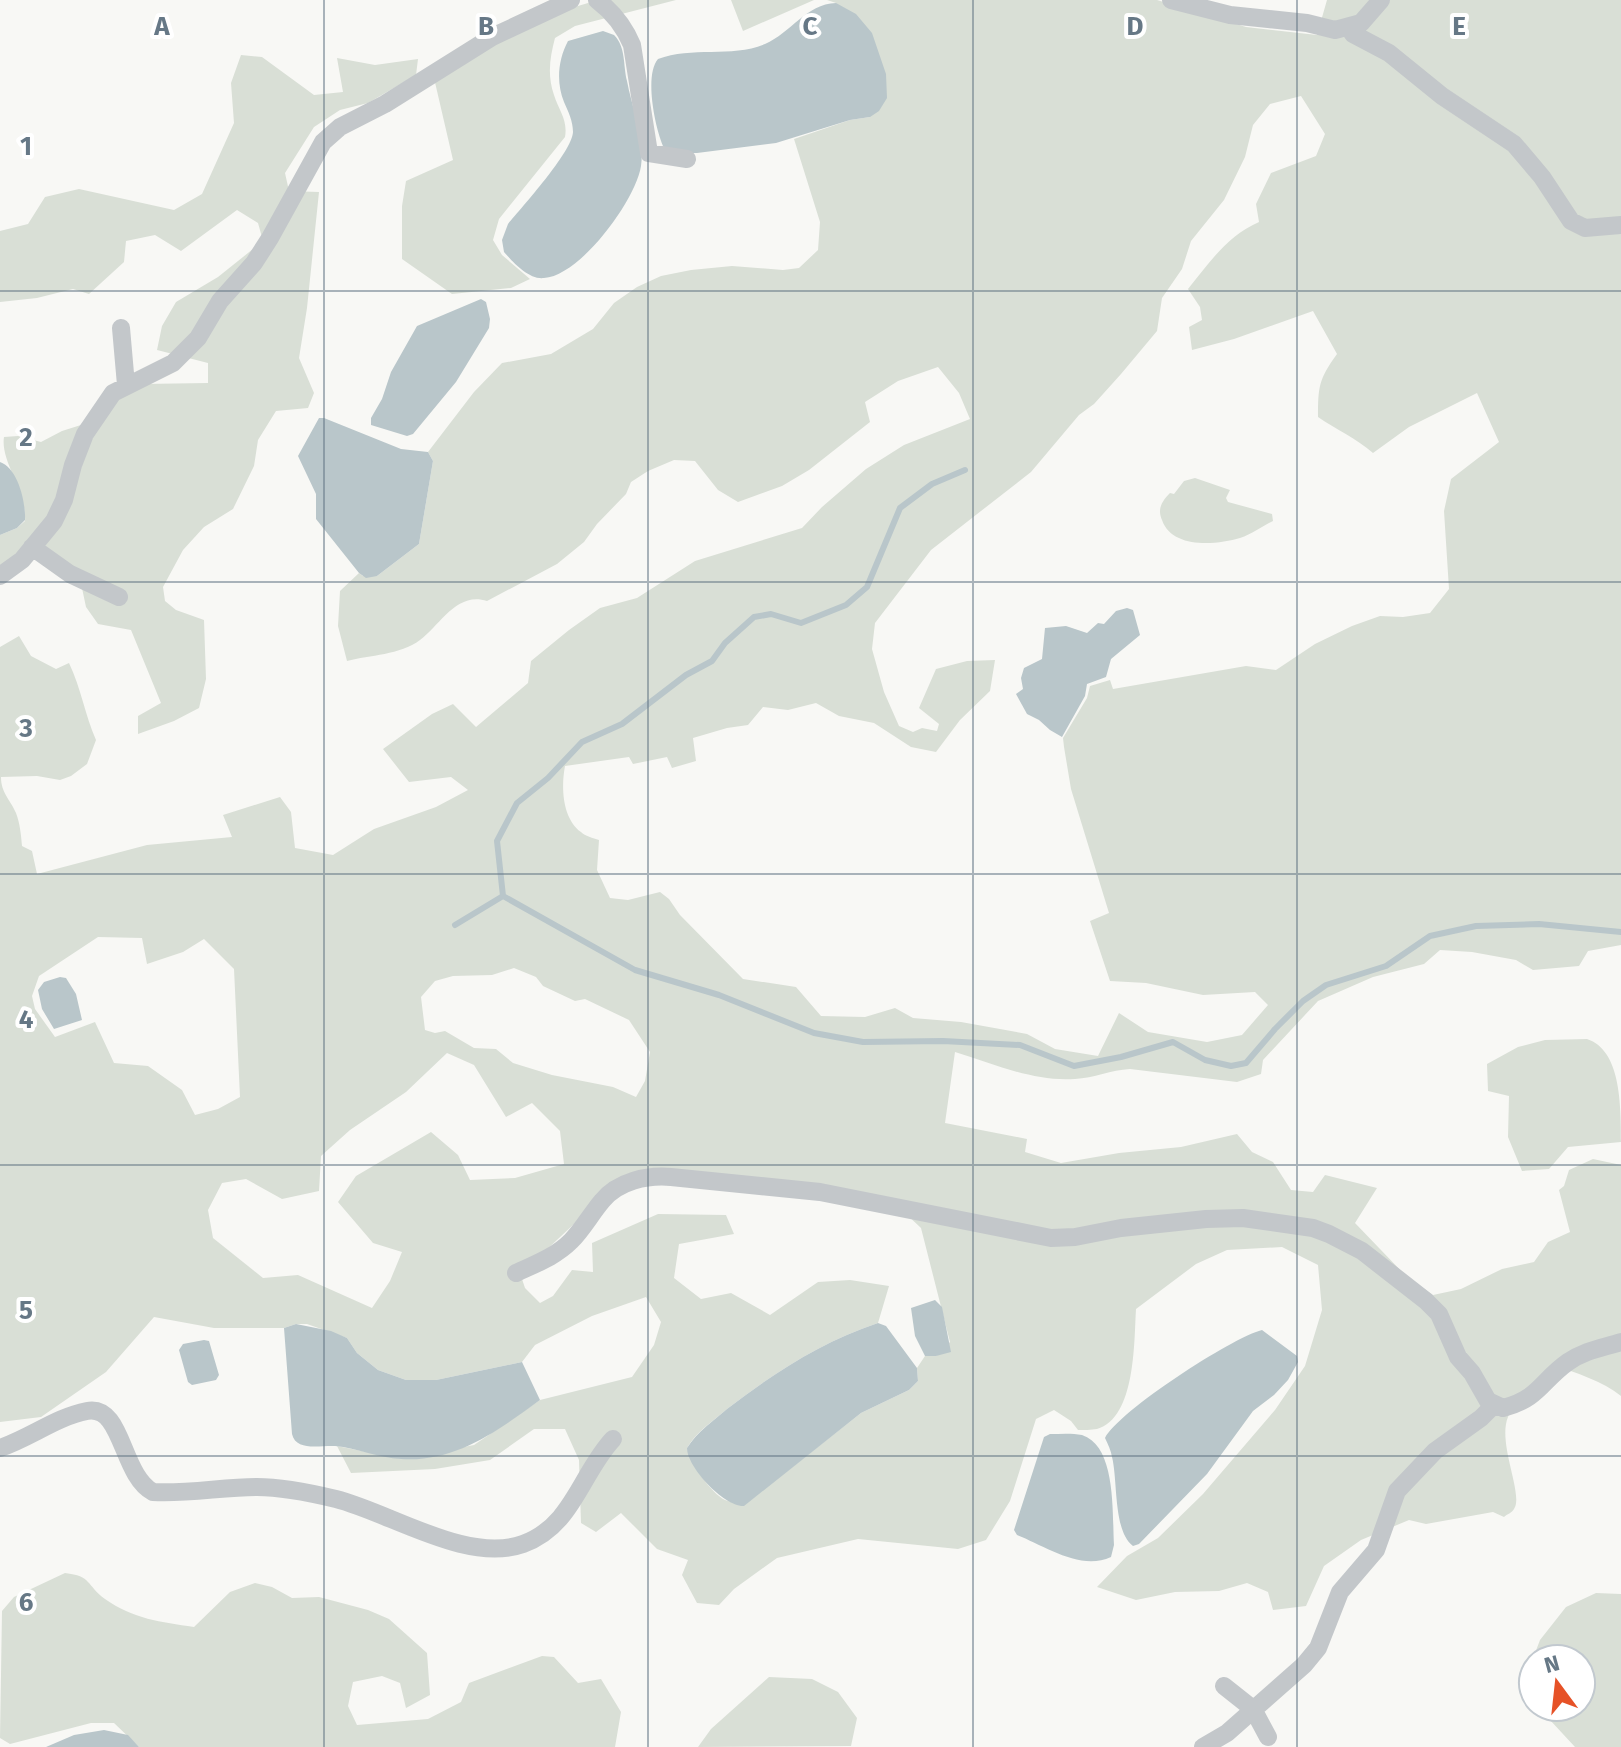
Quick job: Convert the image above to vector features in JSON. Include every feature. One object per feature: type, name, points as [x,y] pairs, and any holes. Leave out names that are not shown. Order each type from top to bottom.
[{"type":"street","points":[[0,576],[32,547],[54,521],[85,434],[113,393],[173,363],[198,338],[220,301],[254,263],[323,142],[361,114],[385,104],[492,37],[571,0]]},
{"type":"street","points":[[597,0],[611,10],[626,30],[632,45],[649,153],[687,159]]},
{"type":"street","points":[[1171,0],[1204,10],[1259,20],[1307,23],[1335,30],[1349,28],[1371,15],[1381,0]]},
{"type":"street","points":[[1349,28],[1353,34],[1389,53],[1442,96],[1514,144],[1542,177],[1571,221],[1585,228],[1621,225]]},
{"type":"street","points":[[121,328],[126,385]]},
{"type":"street","points":[[32,547],[70,574],[119,597]]},
{"type":"street","points":[[516,1273],[553,1256],[570,1243],[609,1193],[634,1180],[658,1176],[820,1192],[1051,1238],[1206,1219],[1243,1218],[1313,1228],[1348,1242],[1426,1301],[1439,1314],[1458,1357],[1472,1373],[1488,1401],[1503,1408],[1515,1405],[1542,1388],[1567,1362],[1589,1350],[1621,1342]]},
{"type":"street","points":[[1203,1747],[1227,1733],[1304,1665],[1318,1648],[1335,1600],[1376,1550],[1392,1501],[1403,1482],[1435,1451],[1494,1405]]},
{"type":"street","points":[[0,1448],[74,1415],[97,1410],[105,1413],[112,1423],[137,1477],[153,1492],[260,1487],[291,1490],[373,1510],[464,1544],[508,1547],[525,1543],[562,1518],[601,1452],[613,1439]]},
{"type":"street","points":[[1224,1686],[1253,1709],[1268,1737]]},
{"type":"shaded area","points":[[591,0],[676,0],[575,26],[555,38],[550,80],[564,120],[565,137],[499,219],[493,240],[502,255],[530,279],[511,288],[452,294],[402,259],[402,206],[406,181],[453,160],[434,78],[538,18]]},
{"type":"shaded area","points":[[731,0],[814,0],[743,31]]},
{"type":"shaded area","points":[[827,0],[1157,0],[1246,27],[1317,35],[1327,0],[1621,0],[1621,945],[1588,951],[1579,966],[1533,970],[1516,960],[1440,950],[1424,964],[1373,977],[1318,1001],[1263,1060],[1261,1074],[1237,1082],[1130,1069],[1082,1078],[1044,1078],[955,1052],[945,1123],[1027,1139],[1025,1152],[1061,1163],[1181,1147],[1237,1134],[1252,1152],[1273,1162],[1291,1190],[1313,1192],[1325,1175],[1377,1188],[1355,1223],[1405,1275],[1433,1295],[1461,1289],[1502,1269],[1534,1262],[1548,1242],[1570,1232],[1559,1190],[1564,1186],[1569,1170],[1593,1159],[1621,1165],[1621,1396],[1598,1382],[1553,1365],[1522,1394],[1508,1417],[1506,1440],[1516,1492],[1512,1512],[1504,1517],[1493,1512],[1426,1524],[1409,1520],[1361,1540],[1324,1566],[1306,1606],[1273,1610],[1268,1592],[1247,1583],[1219,1591],[1175,1592],[1136,1600],[1097,1587],[1127,1556],[1158,1538],[1203,1494],[1275,1410],[1305,1366],[1322,1310],[1318,1265],[1282,1247],[1227,1250],[1196,1264],[1136,1309],[1130,1377],[1119,1410],[1110,1422],[1097,1429],[1078,1430],[1071,1421],[1054,1410],[1036,1419],[1010,1501],[986,1540],[958,1549],[858,1539],[777,1558],[734,1589],[719,1605],[697,1603],[682,1575],[688,1560],[657,1549],[621,1513],[596,1532],[581,1523],[579,1460],[565,1429],[534,1429],[490,1460],[435,1469],[351,1473],[337,1446],[402,1459],[474,1445],[540,1400],[632,1377],[654,1345],[661,1322],[646,1297],[592,1316],[535,1345],[522,1362],[436,1380],[406,1380],[378,1370],[357,1353],[347,1338],[307,1324],[284,1328],[214,1328],[154,1317],[106,1372],[41,1417],[0,1422],[0,647],[19,636],[31,656],[56,669],[69,663],[96,740],[87,764],[71,776],[60,780],[37,776],[1,777],[4,792],[17,817],[22,846],[32,851],[37,874],[147,845],[232,837],[223,815],[280,797],[291,812],[295,848],[333,855],[374,829],[436,807],[468,790],[451,777],[409,782],[383,749],[432,714],[453,704],[476,727],[528,683],[531,661],[600,608],[637,598],[695,561],[802,528],[866,469],[904,445],[970,419],[959,393],[938,367],[898,381],[865,402],[870,422],[809,470],[782,486],[738,502],[718,490],[695,461],[674,460],[631,482],[626,494],[584,542],[557,564],[487,601],[476,599],[458,605],[412,645],[394,652],[347,661],[338,626],[340,591],[359,573],[377,576],[419,544],[433,461],[428,452],[474,392],[502,363],[551,354],[593,329],[614,303],[637,287],[661,276],[732,266],[783,270],[799,268],[818,250],[820,222],[794,139],[850,120],[870,117],[836,3]],"holes":[[[1301,96],[1325,134],[1316,156],[1271,173],[1256,204],[1259,222],[1228,242],[1188,289],[1200,307],[1202,320],[1189,327],[1192,350],[1234,339],[1313,311],[1337,354],[1321,383],[1318,417],[1373,453],[1409,427],[1477,393],[1499,442],[1451,479],[1444,511],[1449,589],[1430,613],[1380,616],[1352,626],[1315,644],[1276,670],[1246,666],[1113,689],[1110,680],[1090,686],[1087,698],[1063,738],[1071,789],[1109,913],[1090,921],[1110,981],[1146,983],[1203,995],[1255,992],[1268,1005],[1242,1035],[1207,1042],[1148,1032],[1119,1013],[1098,1056],[1055,1049],[1027,1034],[961,1022],[913,1018],[895,1008],[865,1017],[821,1016],[796,987],[743,979],[660,892],[628,900],[610,898],[597,870],[599,840],[581,832],[567,811],[563,792],[565,766],[629,757],[633,764],[667,757],[672,768],[696,761],[693,738],[748,725],[763,707],[788,710],[816,703],[839,716],[874,723],[911,747],[936,752],[960,720],[990,691],[995,660],[967,661],[936,669],[919,708],[939,724],[937,731],[922,728],[913,732],[899,726],[884,692],[872,649],[875,623],[931,550],[1031,472],[1157,331],[1162,298],[1182,269],[1191,241],[1224,200],[1245,157],[1253,125],[1270,104]],[[98,937],[142,938],[147,964],[183,952],[204,939],[234,969],[240,1097],[218,1109],[195,1115],[182,1090],[148,1066],[114,1063],[95,1022],[55,1037],[35,1009],[32,996],[39,976]],[[514,968],[536,977],[543,986],[575,1001],[585,999],[629,1020],[650,1052],[645,1081],[636,1097],[613,1087],[552,1075],[513,1063],[496,1049],[474,1048],[445,1031],[435,1033],[425,1030],[421,997],[435,981],[453,976],[492,975]],[[447,1053],[474,1065],[506,1117],[532,1103],[560,1131],[564,1164],[515,1178],[470,1180],[458,1155],[431,1132],[356,1176],[338,1202],[373,1243],[402,1252],[390,1281],[372,1308],[298,1275],[263,1278],[213,1238],[208,1210],[222,1183],[246,1179],[282,1199],[319,1191],[321,1156],[350,1130],[406,1092]],[[675,1171],[903,1211],[921,1228],[950,1342],[936,1356],[925,1356],[917,1368],[918,1381],[909,1390],[861,1413],[744,1505],[739,1504],[725,1500],[708,1484],[689,1454],[687,1448],[691,1442],[727,1409],[780,1371],[837,1339],[878,1323],[889,1286],[850,1280],[818,1282],[770,1315],[731,1293],[701,1299],[674,1278],[679,1244],[734,1234],[726,1215],[658,1214],[592,1243],[593,1272],[572,1270],[553,1296],[540,1303],[525,1288],[518,1267],[542,1254],[606,1194]]]},
{"type":"shaded area","points":[[836,3],[856,14],[872,33],[886,74],[887,98],[879,111],[870,117],[850,120],[776,143],[697,153],[680,153],[664,148],[654,116],[651,89],[658,59],[765,44],[816,8]]},
{"type":"shaded area","points":[[603,31],[614,35],[622,51],[640,134],[641,166],[629,198],[618,216],[589,251],[558,274],[538,278],[512,261],[504,252],[502,240],[508,224],[545,179],[564,152],[573,132],[559,79],[560,63],[568,41]]},
{"type":"shaded area","points":[[241,55],[262,57],[314,95],[343,92],[337,58],[375,65],[418,59],[416,75],[368,103],[340,110],[314,127],[285,173],[289,191],[319,192],[299,358],[314,393],[308,408],[276,411],[258,440],[254,466],[233,509],[204,527],[183,550],[163,587],[165,601],[176,610],[204,620],[206,679],[199,708],[138,734],[138,716],[161,703],[131,630],[98,624],[86,607],[79,574],[45,553],[0,571],[0,535],[25,521],[22,499],[6,456],[4,437],[18,436],[41,442],[62,431],[103,418],[117,396],[142,384],[208,383],[208,363],[157,350],[162,326],[176,302],[218,277],[263,241],[258,223],[237,210],[181,251],[155,235],[126,241],[124,262],[89,294],[73,289],[37,298],[0,302],[0,231],[28,224],[45,197],[79,189],[174,210],[202,194],[234,123],[231,83]]},
{"type":"shaded area","points":[[481,299],[486,302],[489,328],[456,382],[413,434],[407,436],[371,425],[371,418],[382,399],[391,372],[417,326]]},
{"type":"shaded area","points":[[319,418],[401,449],[428,452],[433,461],[419,544],[377,576],[366,578],[359,573],[316,519],[316,494],[298,456]]},
{"type":"shaded area","points":[[0,462],[12,471],[16,479],[25,520],[17,528],[0,535]]},
{"type":"shaded area","points":[[1195,478],[1230,490],[1226,498],[1228,502],[1272,514],[1273,521],[1244,536],[1219,542],[1196,542],[1175,536],[1162,520],[1161,505],[1184,481]]},
{"type":"shaded area","points":[[1133,610],[1140,635],[1111,659],[1106,677],[1087,684],[1085,696],[1062,737],[1027,714],[1016,694],[1023,689],[1021,678],[1024,668],[1042,659],[1045,628],[1066,626],[1087,633],[1098,623],[1104,624],[1116,611]]},
{"type":"shaded area","points":[[66,978],[76,994],[82,1020],[54,1029],[42,1009],[38,990],[44,982]]},
{"type":"shaded area","points":[[1587,1039],[1598,1045],[1613,1067],[1619,1096],[1621,1142],[1568,1147],[1549,1169],[1522,1171],[1508,1137],[1509,1096],[1488,1091],[1487,1064],[1518,1047],[1545,1040]]},
{"type":"shaded area","points":[[935,1300],[942,1307],[951,1352],[925,1356],[915,1336],[911,1308]]},
{"type":"shaded area","points":[[878,1323],[886,1326],[917,1368],[918,1381],[909,1390],[861,1413],[744,1506],[727,1500],[708,1484],[693,1465],[687,1448],[700,1432],[780,1371],[837,1339]]},
{"type":"shaded area","points":[[296,1324],[331,1331],[347,1338],[357,1353],[378,1370],[406,1380],[436,1380],[522,1362],[540,1400],[492,1433],[440,1456],[401,1459],[343,1447],[304,1445],[294,1440],[292,1434],[284,1328]]},
{"type":"shaded area","points":[[1262,1330],[1297,1356],[1298,1362],[1288,1380],[1253,1411],[1207,1474],[1139,1544],[1133,1546],[1119,1518],[1114,1467],[1105,1438],[1131,1411],[1177,1377],[1226,1346]]},
{"type":"shaded area","points":[[209,1341],[219,1375],[216,1380],[192,1385],[188,1382],[179,1350],[183,1344]]},
{"type":"shaded area","points":[[1050,1434],[1082,1435],[1093,1442],[1101,1453],[1107,1467],[1112,1500],[1114,1545],[1111,1557],[1099,1561],[1075,1559],[1017,1535],[1014,1530],[1044,1437]]},
{"type":"shaded area","points":[[65,1573],[85,1579],[105,1599],[126,1611],[148,1619],[194,1627],[230,1592],[255,1583],[272,1587],[292,1598],[319,1597],[389,1619],[427,1653],[430,1695],[406,1708],[400,1683],[382,1676],[353,1682],[348,1706],[357,1725],[428,1719],[461,1702],[469,1683],[542,1656],[554,1657],[578,1683],[601,1679],[621,1712],[615,1747],[139,1747],[114,1723],[91,1723],[10,1744],[0,1738],[2,1611],[14,1597]]},
{"type":"shaded area","points":[[1596,1593],[1621,1594],[1621,1747],[1575,1747],[1553,1723],[1597,1723],[1597,1643],[1539,1643],[1566,1607]]},
{"type":"shaded area","points":[[769,1677],[812,1679],[838,1692],[857,1718],[851,1746],[698,1747],[711,1729]]},
{"type":"shaded area","points":[[104,1730],[128,1735],[139,1747],[46,1747],[74,1735]]},
{"type":"waterway","points":[[455,925],[503,896],[497,841],[517,803],[548,778],[582,742],[622,724],[686,675],[712,661],[725,643],[754,617],[771,614],[801,623],[846,605],[867,587],[900,508],[932,484],[965,470]]},
{"type":"waterway","points":[[503,896],[635,970],[719,995],[814,1033],[863,1042],[943,1041],[1020,1045],[1074,1066],[1173,1042],[1205,1060],[1231,1066],[1246,1063],[1303,1001],[1326,985],[1386,966],[1430,936],[1476,926],[1539,924],[1621,932]]}]
